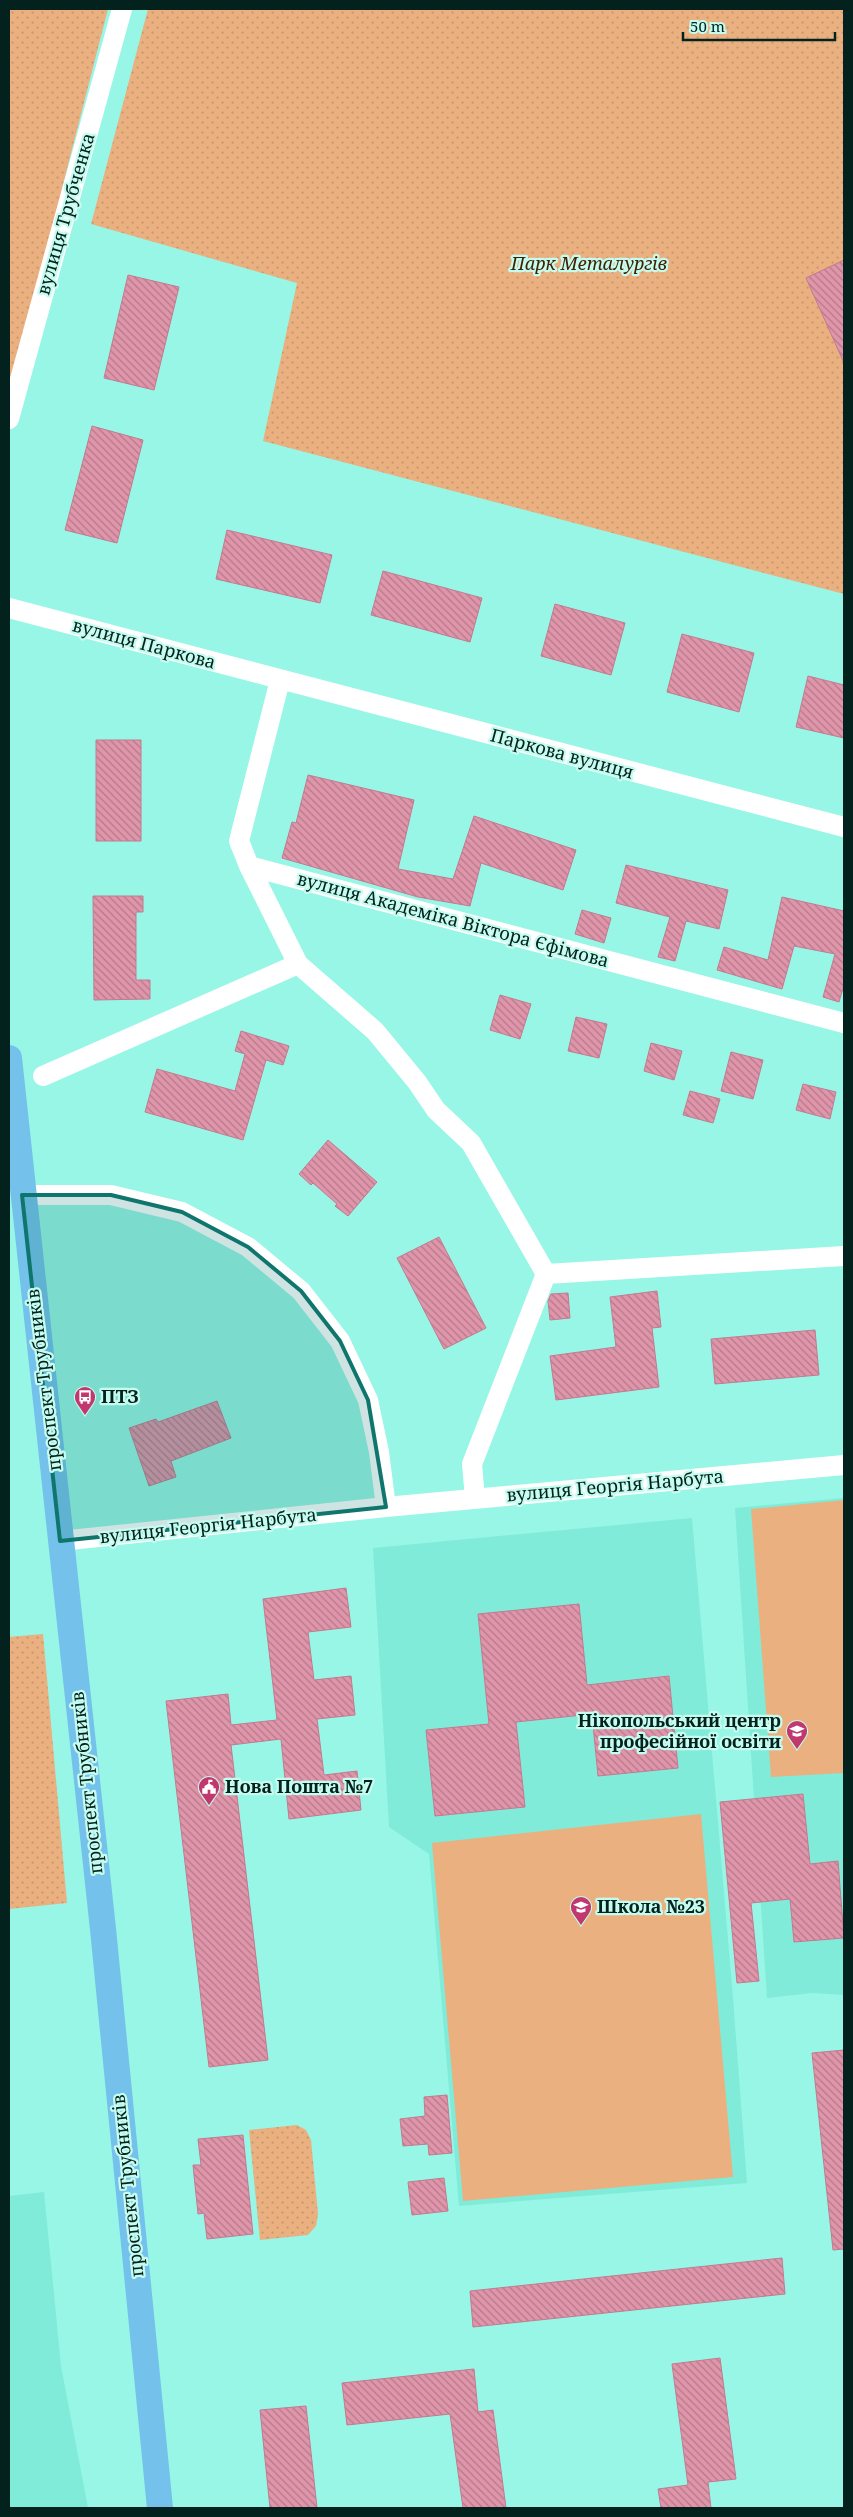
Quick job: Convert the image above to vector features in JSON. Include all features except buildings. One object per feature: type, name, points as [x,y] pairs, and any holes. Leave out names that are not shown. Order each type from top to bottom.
[{"type":"main road","name":"проспект Трубників","points":[[9,1058],[22,1195],[54,1465],[60,1541],[102,1919],[160,2508]]},
{"type":"street","name":"вулиця Трубченка","points":[[9,419],[122,9]]},
{"type":"street","name":"вулиця Паркова","points":[[9,608],[280,680]]},
{"type":"street","name":"Паркова вулиця","points":[[280,680],[844,827]]},
{"type":"street","points":[[280,680],[239,841],[249,866],[298,964],[374,1031],[417,1082],[436,1110],[471,1143],[546,1274]]},
{"type":"street","name":"вулиця Академіка Віктора Єфімова","points":[[249,866],[844,1023]]},
{"type":"street","points":[[43,1076],[298,964]]},
{"type":"street","points":[[22,1195],[111,1195],[182,1212],[248,1247],[300,1291],[340,1341],[368,1400],[379,1452],[386,1507]]},
{"type":"street","points":[[546,1274],[844,1256]]},
{"type":"street","points":[[475,1499],[472,1464],[546,1274]]},
{"type":"street","name":"вулиця Георгія Нарбута","points":[[60,1541],[386,1507],[844,1464]]},
{"type":"highlighted area","points":[[22,1195],[111,1195],[182,1212],[248,1247],[301,1291],[340,1341],[368,1400],[386,1507],[60,1541]]},
{"type":"shaded area","name":"Нікопольський центр професійної освіти","points":[[844,1498],[844,1995],[812,1993],[767,1998],[735,1508]]},
{"type":"shaded area","name":"Школа №23","points":[[692,1518],[747,2183],[459,2206],[429,1854],[389,1827],[373,1548]]},
{"type":"shaded area","points":[[44,2192],[61,2366],[88,2508],[9,2508],[9,2196]]},
{"type":"green space","points":[[9,9],[108,9],[9,395]]},
{"type":"green space","name":"Парк Металургів","points":[[148,9],[844,9],[844,594],[263,441],[297,283],[91,224]]},
{"type":"green space","points":[[844,1500],[844,1773],[771,1777],[751,1509]]},
{"type":"green space","points":[[43,1634],[67,1903],[9,1909],[9,1637]]},
{"type":"green space","points":[[701,1814],[733,2177],[463,2201],[432,1843]]},
{"type":"green space","points":[[297,2125],[306,2130],[311,2140],[318,2214],[316,2226],[308,2235],[260,2240],[249,2130]]},
{"type":"place","name":"ПТЗ","points":[[85,1416]]},
{"type":"place","name":"Нікопольський центр професійної освіти","points":[[797,1750]]},
{"type":"place","name":"Нова Пошта №7","points":[[209,1806]]},
{"type":"place","name":"Школа №23","points":[[581,1926]]}]
